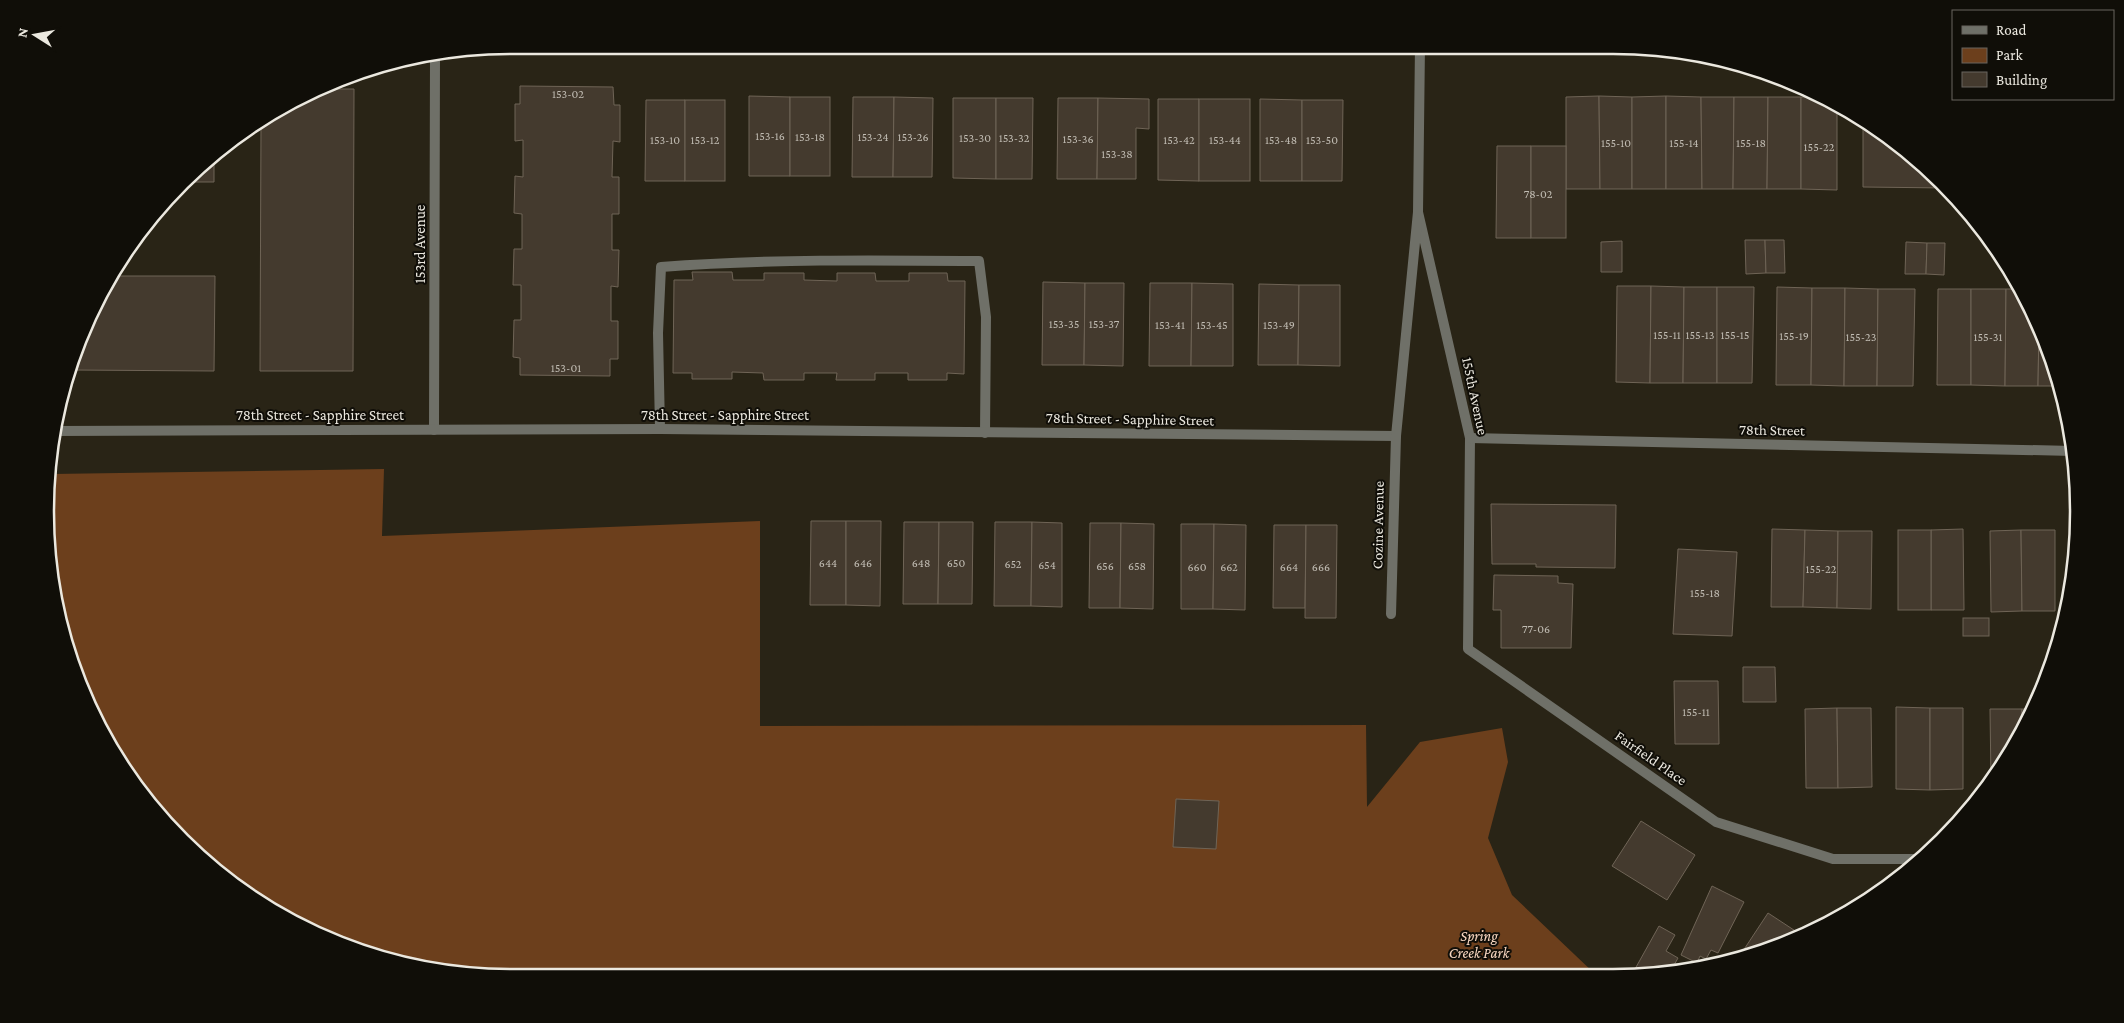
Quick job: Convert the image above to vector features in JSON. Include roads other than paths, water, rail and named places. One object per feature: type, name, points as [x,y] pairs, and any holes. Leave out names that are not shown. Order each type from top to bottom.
[{"type":"street","name":"155th Avenue","points":[[1396,436],[1418,212],[1420,54]]},
{"type":"street","name":"153rd Avenue","points":[[434,430],[436,61]]},
{"type":"street","name":"155th Avenue","points":[[1418,212],[1470,438],[1468,649]]},
{"type":"street","points":[[660,429],[658,333],[661,267],[803,261],[979,261],[986,317],[985,433]]},
{"type":"street","name":"78th Street - Sapphire Street","points":[[62,431],[660,429],[1396,436]]},
{"type":"street","name":"Cozine Avenue","points":[[1392,614],[1396,436]]},
{"type":"street","name":"78th Street","points":[[1470,438],[2066,451]]},
{"type":"street","name":"Fairfield Place","points":[[1468,649],[1716,822],[1833,859],[1909,860]]},
{"type":"park label","name":"Spring Creek Park","points":[[1479,944]]}]
